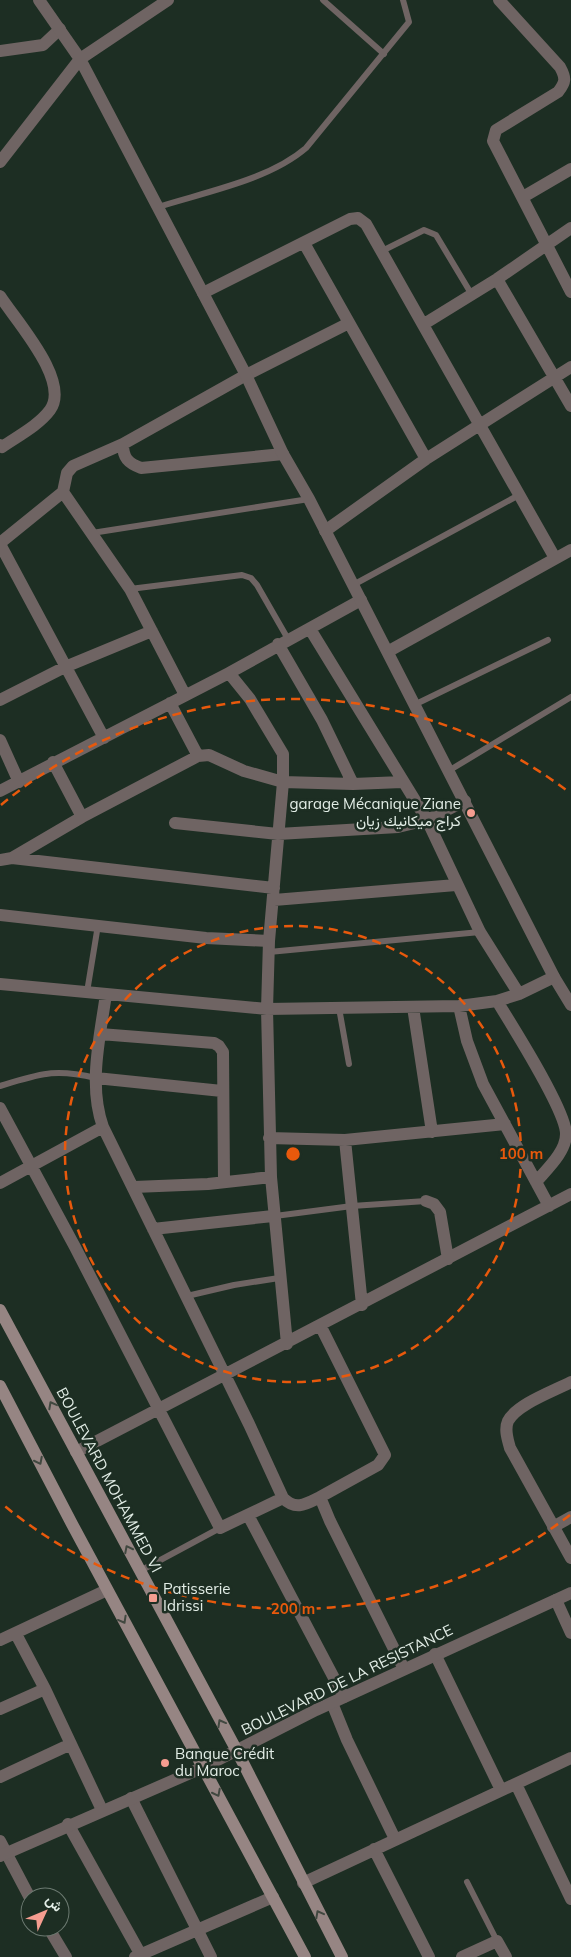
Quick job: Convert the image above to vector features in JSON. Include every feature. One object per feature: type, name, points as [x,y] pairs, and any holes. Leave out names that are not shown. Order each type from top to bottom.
[{"type":"main road","name":"BOULEVARD MOHAMMED VI","points":[[0,1310],[237,1751],[342,1957]]},
{"type":"main road","points":[[0,1386],[107,1590],[305,1957]]},
{"type":"street","points":[[39,0],[80,58],[246,375],[283,454],[309,499],[389,651],[554,976],[571,1005]]},
{"type":"street","points":[[499,0],[560,67],[568,82],[558,92],[496,130],[493,141],[571,292]]},
{"type":"street","points":[[0,162],[80,58],[163,1]]},
{"type":"street","points":[[0,51],[43,45],[60,29]]},
{"type":"street","points":[[523,197],[571,169]]},
{"type":"street","points":[[203,293],[350,219],[358,218],[366,224],[555,558]]},
{"type":"street","points":[[424,324],[497,279],[546,243],[571,228]]},
{"type":"street","points":[[304,243],[426,459]]},
{"type":"street","points":[[497,279],[571,406]]},
{"type":"street","points":[[0,296],[51,371],[56,395],[52,409],[42,419],[1,447]]},
{"type":"street","points":[[104,738],[0,544],[64,492],[67,473],[73,466],[123,444],[246,375],[349,323]]},
{"type":"street","points":[[325,531],[426,459],[480,427],[571,367]]},
{"type":"street","points":[[123,444],[123,454],[130,464],[141,468],[283,454]]},
{"type":"street","points":[[64,492],[130,589],[185,695]]},
{"type":"street","points":[[389,651],[571,550]]},
{"type":"street","points":[[0,790],[19,782],[53,762],[104,738],[229,673],[361,600]]},
{"type":"street","points":[[310,629],[427,820],[456,885],[480,932],[519,994]]},
{"type":"street","points":[[0,700],[65,667],[152,632]]},
{"type":"street","points":[[283,642],[353,784]]},
{"type":"street","points":[[229,673],[250,699],[283,754],[284,782],[278,834],[267,1009],[273,1216],[287,1344]]},
{"type":"street","points":[[170,703],[198,756]]},
{"type":"street","points":[[0,740],[19,782]]},
{"type":"street","points":[[6,859],[198,756],[209,755],[244,772],[284,782],[353,784],[402,782]]},
{"type":"street","points":[[53,762],[82,817]]},
{"type":"street","points":[[175,823],[278,834],[398,827],[427,820],[465,801]]},
{"type":"street","points":[[6,859],[274,894],[456,885]]},
{"type":"street","points":[[0,916],[98,925],[270,947]]},
{"type":"street","points":[[0,984],[267,1009],[413,1007],[459,1006],[497,1001],[519,994],[554,976]]},
{"type":"street","points":[[106,994],[96,1078],[98,1110],[103,1127],[134,1187],[284,1498],[289,1503],[300,1506],[374,1468],[385,1455],[321,1327]]},
{"type":"street","points":[[497,1001],[521,1039],[552,1098],[566,1134],[562,1147],[554,1161],[536,1182]]},
{"type":"street","points":[[459,1006],[467,1041],[483,1084],[549,1206]]},
{"type":"street","points":[[413,1007],[432,1132]]},
{"type":"street","points":[[100,1034],[217,1044],[223,1052],[224,1182]]},
{"type":"street","points":[[96,1078],[222,1091]]},
{"type":"street","points":[[0,1108],[75,1247],[220,1528],[284,1498]]},
{"type":"street","points":[[270,1138],[345,1140],[505,1124]]},
{"type":"street","points":[[0,1183],[103,1127]]},
{"type":"street","points":[[345,1140],[362,1305]]},
{"type":"street","points":[[134,1187],[224,1182],[271,1177]]},
{"type":"street","points":[[76,1452],[321,1327],[571,1194]]},
{"type":"street","points":[[426,1201],[434,1204],[440,1212],[448,1259]]},
{"type":"street","points":[[153,1229],[273,1216]]},
{"type":"street","points":[[571,1382],[517,1410],[508,1422],[506,1432],[510,1448],[571,1558]]},
{"type":"street","points":[[320,1497],[330,1521],[404,1669]]},
{"type":"street","points":[[248,1515],[344,1697]]},
{"type":"street","points":[[553,1527],[571,1517]]},
{"type":"street","points":[[0,1640],[107,1590]]},
{"type":"street","name":"BOULEVARD DE LA RESISTANCE","points":[[3,1854],[68,1824],[204,1767],[344,1697],[571,1593]]},
{"type":"street","points":[[556,1600],[571,1633]]},
{"type":"street","points":[[16,1634],[102,1810]]},
{"type":"street","points":[[435,1654],[501,1790]]},
{"type":"street","points":[[0,1709],[45,1690]]},
{"type":"street","points":[[332,1703],[347,1740],[395,1839]]},
{"type":"street","points":[[0,1777],[71,1744]]},
{"type":"street","points":[[303,1883],[571,1758]]},
{"type":"street","points":[[516,1784],[571,1899]]},
{"type":"street","points":[[131,1798],[211,1957]]},
{"type":"street","points":[[68,1824],[139,1956],[196,1929],[273,1897]]},
{"type":"street","points":[[0,1841],[3,1854],[23,1887]]},
{"type":"street","points":[[374,1849],[429,1957]]},
{"type":"street","points":[[54,1937],[66,1957]]},
{"type":"street","points":[[462,1957],[497,1941],[506,1957]]},
{"type":"lane","points":[[322,0],[384,54]]},
{"type":"lane","points":[[158,207],[243,180],[295,157],[306,148],[409,22],[403,0]]},
{"type":"lane","points":[[382,251],[424,230],[430,231],[436,235],[472,295]]},
{"type":"lane","points":[[353,585],[519,495]]},
{"type":"lane","points":[[92,533],[309,499]]},
{"type":"lane","points":[[130,589],[242,574],[251,578],[257,585],[283,642]]},
{"type":"lane","points":[[416,704],[548,640]]},
{"type":"lane","points":[[450,770],[571,697]]},
{"type":"lane","points":[[87,992],[98,925]]},
{"type":"lane","points":[[270,947],[480,932]]},
{"type":"lane","points":[[339,1008],[349,1064]]},
{"type":"lane","points":[[0,1086],[57,1072],[96,1078]]},
{"type":"lane","points":[[273,1216],[352,1206],[426,1201]]},
{"type":"lane","points":[[186,1296],[234,1285],[280,1278]]},
{"type":"lane","points":[[139,1571],[220,1528]]},
{"type":"lane","points":[[467,1882],[497,1941]]},
{"type":"place","name":"garage Mécanique Ziane كراج ميكانيك زيان","points":[[471,813]]},
{"type":"place","name":"Patisserie Idrissi","points":[[153,1598]]},
{"type":"place","name":"Banque Crédit du Maroc","points":[[165,1763]]}]
